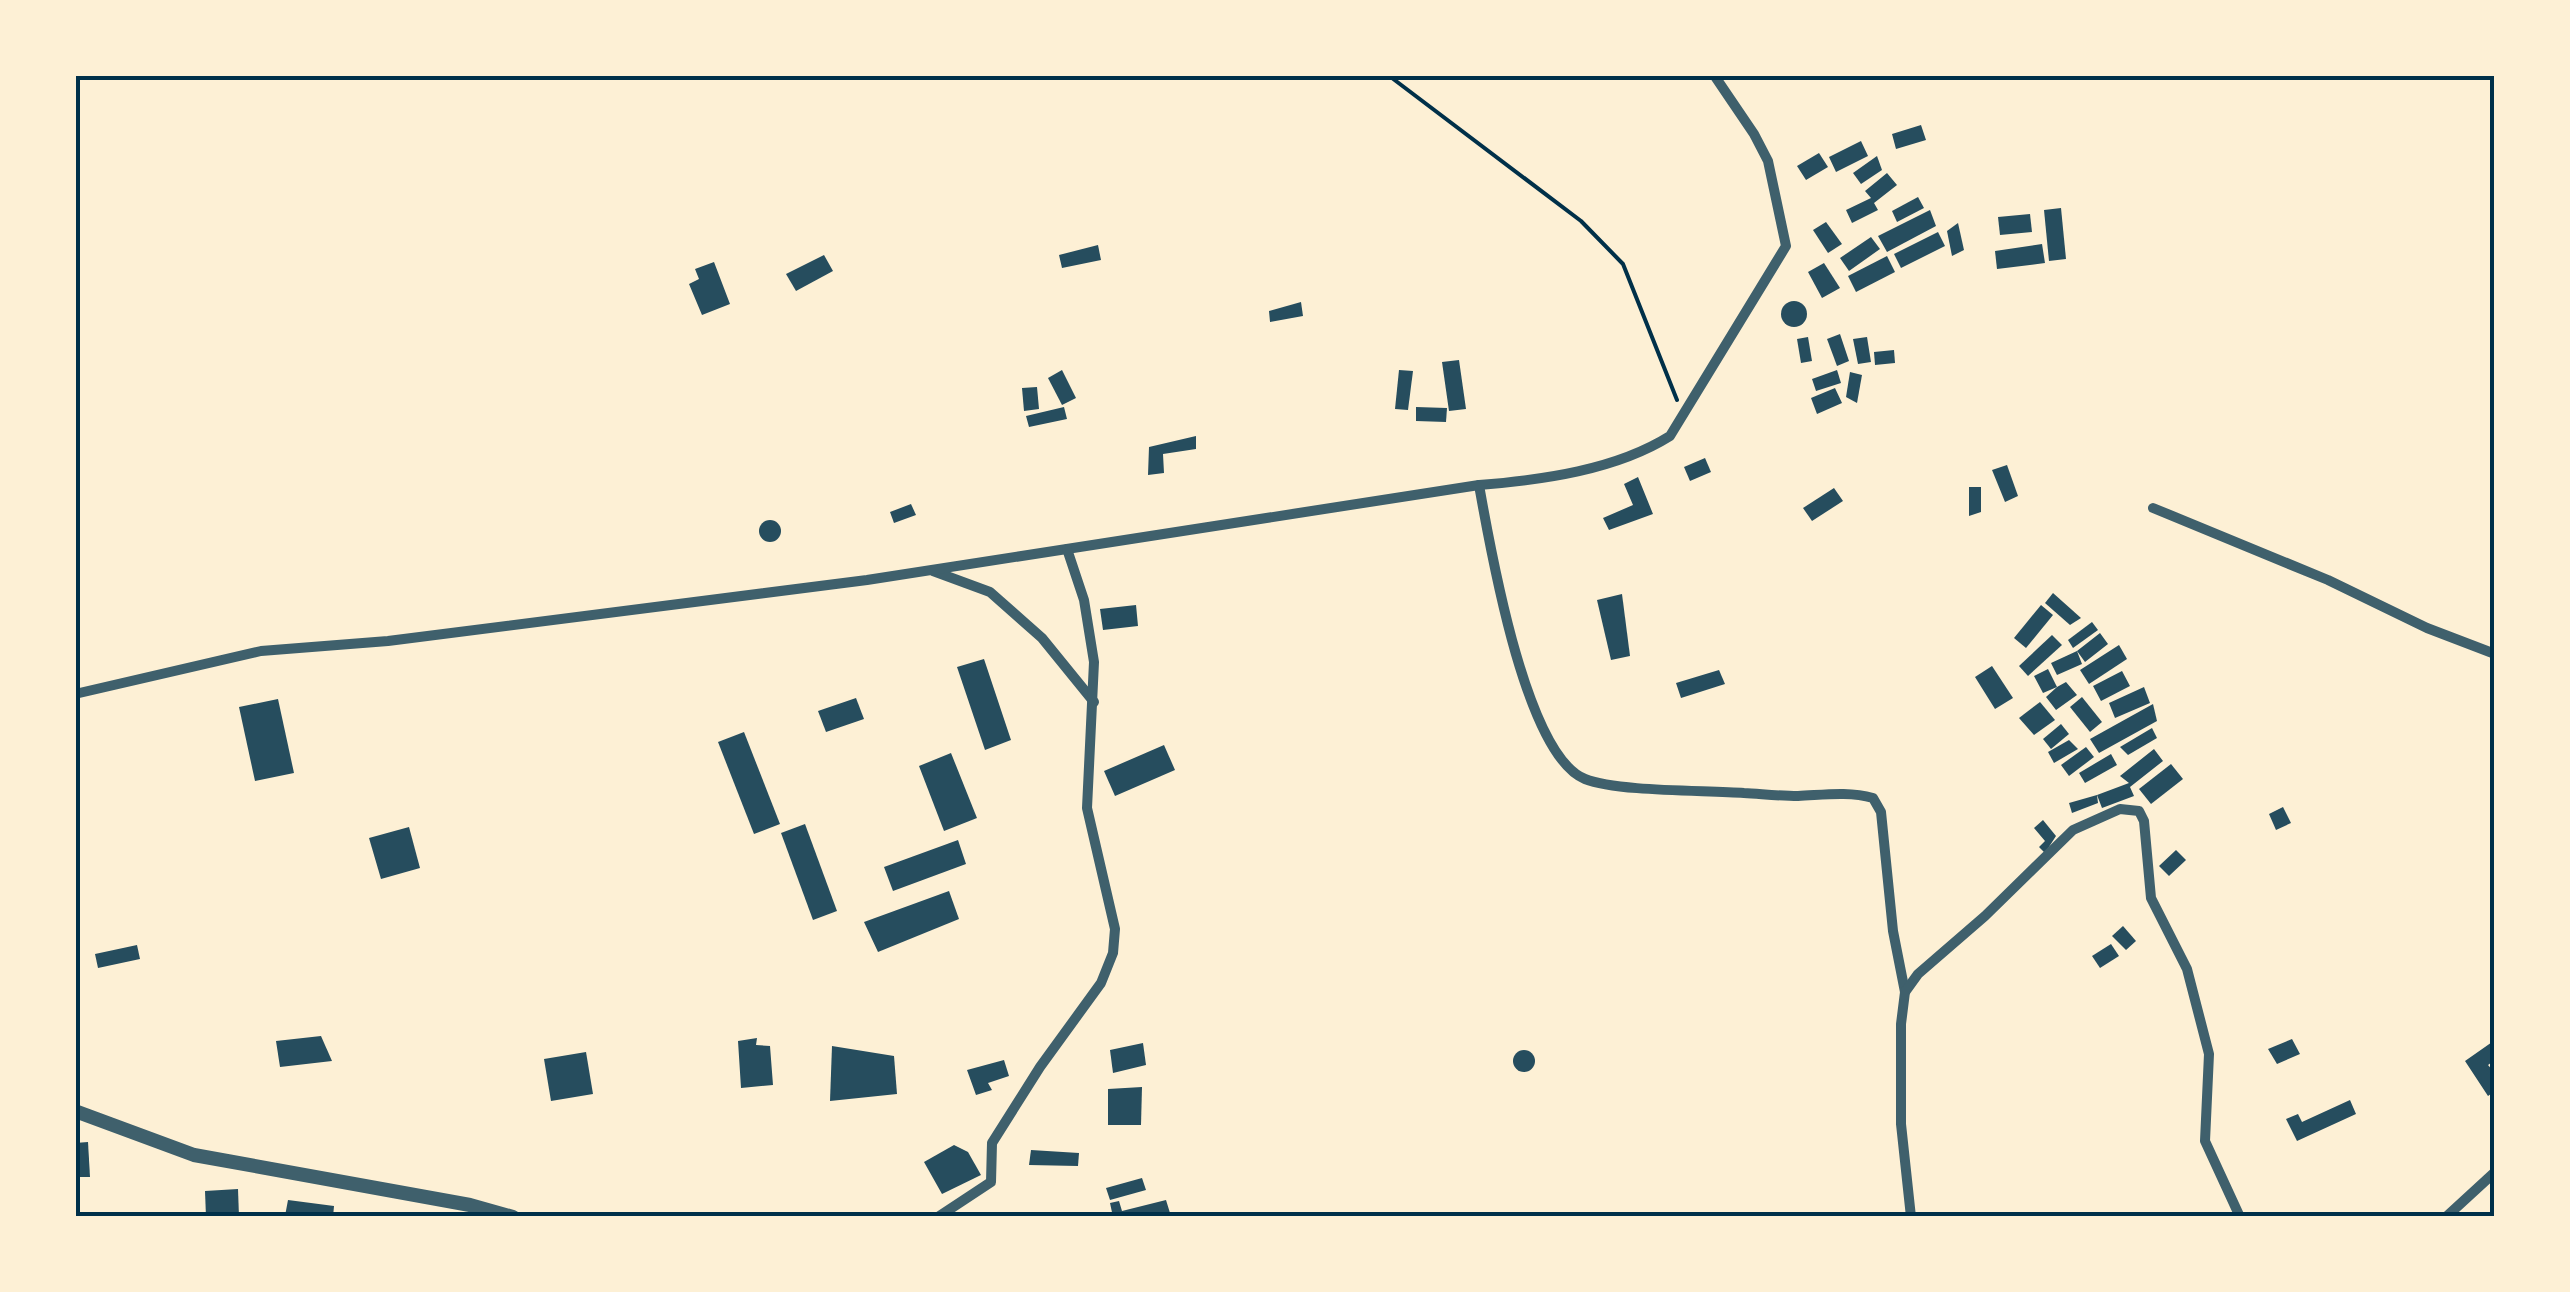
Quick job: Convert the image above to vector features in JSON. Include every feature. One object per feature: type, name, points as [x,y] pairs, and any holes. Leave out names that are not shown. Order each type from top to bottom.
[{"type":"street","points":[[75,694],[262,652],[438,635],[931,570],[1479,485],[1545,480],[1648,450],[1670,436],[1786,246],[1768,161],[1714,75]]},
{"type":"street","points":[[1479,485],[1510,634],[1529,694],[1560,760],[1584,779],[1621,785],[1794,796],[1857,793],[1873,798],[1880,812],[1892,931],[1906,992],[1901,1024],[1901,1124],[1912,1217]]},
{"type":"street","points":[[2154,508],[2495,654]]},
{"type":"street","points":[[938,1217],[991,1182],[992,1143],[1040,1067],[1102,982],[1113,953],[1115,929],[1103,866],[1086,808],[1094,662],[1084,600],[1067,549]]},
{"type":"street","points":[[931,570],[990,592],[1042,638],[1094,703]]},
{"type":"street","points":[[1906,992],[1918,974],[1985,916],[2072,830],[2120,809],[2140,810],[2151,898],[2187,968],[2209,1054],[2206,1142],[2240,1217]]},
{"type":"street","points":[[75,1111],[194,1155],[512,1217]]},
{"type":"street","points":[[2446,1217],[2495,1172]]},
{"type":"path","points":[[1388,75],[1581,221],[1623,264],[1683,413]]},
{"type":"building","points":[[1921,125],[1926,140],[1896,149],[1892,134]]},
{"type":"building","points":[[1861,141],[1868,156],[1836,172],[1829,157]]},
{"type":"building","points":[[1819,153],[1828,167],[1806,180],[1797,166]]},
{"type":"building","points":[[1877,156],[1882,170],[1861,184],[1853,173]]},
{"type":"building","points":[[1887,173],[1897,185],[1874,203],[1878,210],[1852,223],[1846,210],[1871,198],[1865,191]]},
{"type":"building","points":[[1918,197],[1924,208],[1897,222],[1892,211]]},
{"type":"building","points":[[2061,208],[2066,259],[2049,261],[2044,210]]},
{"type":"building","points":[[1930,210],[1936,226],[1887,252],[1878,236]]},
{"type":"building","points":[[2030,214],[2032,232],[2000,235],[1998,217]]},
{"type":"building","points":[[1826,222],[1842,244],[1828,253],[1813,230]]},
{"type":"building","points":[[1958,223],[1964,250],[1952,256],[1947,231]]},
{"type":"building","points":[[1938,232],[1945,246],[1901,268],[1894,254]]},
{"type":"building","points":[[1871,237],[1880,249],[1849,271],[1840,258]]},
{"type":"building","points":[[2042,244],[2045,263],[1997,269],[1995,251]]},
{"type":"building","points":[[1098,245],[1101,260],[1062,268],[1059,255]]},
{"type":"building","points":[[824,255],[833,271],[796,291],[786,274]]},
{"type":"building","points":[[1887,256],[1895,272],[1856,292],[1848,276]]},
{"type":"building","points":[[714,262],[730,304],[702,315],[689,284],[699,279],[695,269]]},
{"type":"building","points":[[1824,263],[1840,288],[1822,298],[1808,272]]},
{"type":"building","points":[[1794,301],[1803,305],[1807,314],[1803,323],[1794,327],[1785,323],[1781,314],[1785,305]]},
{"type":"building","points":[[1301,302],[1303,316],[1270,322],[1269,311]]},
{"type":"building","points":[[1840,334],[1849,361],[1837,366],[1827,339]]},
{"type":"building","points":[[1808,337],[1812,361],[1801,363],[1797,339]]},
{"type":"building","points":[[1867,337],[1871,362],[1858,364],[1853,339]]},
{"type":"building","points":[[1894,350],[1895,363],[1875,365],[1874,352]]},
{"type":"building","points":[[1459,360],[1466,409],[1449,411],[1442,362]]},
{"type":"building","points":[[1062,370],[1076,398],[1062,405],[1048,378]]},
{"type":"building","points":[[1399,370],[1413,371],[1408,410],[1395,409]]},
{"type":"building","points":[[1837,370],[1841,383],[1816,391],[1812,379]]},
{"type":"building","points":[[1850,372],[1862,375],[1857,403],[1846,397]]},
{"type":"building","points":[[1037,387],[1039,409],[1024,411],[1022,388]]},
{"type":"building","points":[[1835,388],[1842,403],[1817,414],[1811,398]]},
{"type":"building","points":[[1064,407],[1067,419],[1029,427],[1026,416]]},
{"type":"building","points":[[1416,407],[1447,408],[1446,422],[1416,421]]},
{"type":"building","points":[[1196,436],[1196,449],[1163,454],[1164,473],[1148,475],[1149,447]]},
{"type":"building","points":[[1705,458],[1711,472],[1690,481],[1684,467]]},
{"type":"building","points":[[2007,465],[2018,496],[2005,502],[1992,470]]},
{"type":"building","points":[[1638,477],[1653,514],[1609,530],[1603,518],[1633,505],[1624,484]]},
{"type":"building","points":[[1969,487],[1981,487],[1981,512],[1969,516]]},
{"type":"building","points":[[1834,488],[1843,501],[1812,521],[1803,508]]},
{"type":"building","points":[[911,504],[916,515],[894,523],[890,512]]},
{"type":"building","points":[[770,520],[778,523],[778,539],[770,542],[762,539],[759,531],[762,523]]},
{"type":"building","points":[[2053,593],[2081,618],[2070,625],[2045,603]]},
{"type":"building","points":[[1622,594],[1630,656],[1611,660],[1597,600]]},
{"type":"building","points":[[1136,605],[1138,626],[1103,630],[1100,609]]},
{"type":"building","points":[[2041,605],[2053,615],[2026,648],[2014,638]]},
{"type":"building","points":[[2092,622],[2098,630],[2073,648],[2068,640]]},
{"type":"building","points":[[2100,633],[2108,644],[2085,662],[2077,651]]},
{"type":"building","points":[[2052,635],[2062,645],[2028,676],[2019,666]]},
{"type":"building","points":[[2119,645],[2127,659],[2089,684],[2080,670]]},
{"type":"building","points":[[2077,651],[2082,664],[2057,675],[2051,663]]},
{"type":"building","points":[[984,659],[1011,740],[985,750],[957,667]]},
{"type":"building","points":[[1992,666],[2013,698],[1995,709],[1975,677]]},
{"type":"building","points":[[2048,669],[2057,687],[2043,693],[2034,676]]},
{"type":"building","points":[[1719,670],[1725,684],[1681,698],[1676,683]]},
{"type":"building","points":[[2122,671],[2130,686],[2101,701],[2093,686]]},
{"type":"building","points":[[2066,682],[2077,695],[2056,710],[2046,697]]},
{"type":"building","points":[[2144,687],[2150,703],[2115,718],[2109,703]]},
{"type":"building","points":[[2082,697],[2102,722],[2090,732],[2070,707]]},
{"type":"building","points":[[856,698],[864,719],[826,732],[818,711]]},
{"type":"building","points":[[278,699],[294,773],[255,781],[239,707]]},
{"type":"building","points":[[2040,702],[2055,720],[2034,735],[2019,718]]},
{"type":"building","points":[[2153,704],[2157,721],[2099,753],[2090,739]]},
{"type":"building","points":[[2061,724],[2069,734],[2051,749],[2043,739]]},
{"type":"building","points":[[2152,728],[2157,738],[2128,755],[2120,747]]},
{"type":"building","points":[[744,732],[780,824],[754,834],[718,742]]},
{"type":"building","points":[[2069,740],[2078,749],[2054,763],[2048,752]]},
{"type":"building","points":[[1164,745],[1175,770],[1115,796],[1104,771]]},
{"type":"building","points":[[2086,747],[2094,757],[2069,776],[2061,765]]},
{"type":"building","points":[[2154,749],[2163,761],[2130,787],[2134,796],[2102,808],[2097,795],[2129,783],[2120,776]]},
{"type":"building","points":[[951,753],[977,818],[944,831],[919,766]]},
{"type":"building","points":[[2111,754],[2117,765],[2085,783],[2079,773]]},
{"type":"building","points":[[2171,764],[2183,779],[2151,804],[2139,789]]},
{"type":"building","points":[[2097,795],[2098,803],[2072,813],[2069,803]]},
{"type":"building","points":[[2283,807],[2291,823],[2276,830],[2269,814]]},
{"type":"building","points":[[2043,820],[2056,836],[2045,853],[2039,847],[2045,841],[2034,828]]},
{"type":"building","points":[[805,824],[837,911],[813,920],[781,833]]},
{"type":"building","points":[[409,827],[420,868],[381,879],[369,838]]},
{"type":"building","points":[[958,840],[966,864],[893,891],[884,867]]},
{"type":"building","points":[[2176,850],[2186,860],[2169,876],[2159,866]]},
{"type":"building","points":[[949,891],[959,919],[878,952],[864,922]]},
{"type":"building","points":[[2123,926],[2136,941],[2126,950],[2112,936]]},
{"type":"building","points":[[2111,944],[2119,956],[2100,968],[2092,956]]},
{"type":"building","points":[[137,945],[140,959],[98,968],[95,954]]},
{"type":"building","points":[[321,1036],[332,1061],[280,1067],[276,1041]]},
{"type":"building","points":[[757,1038],[756,1045],[770,1046],[773,1085],[741,1088],[738,1041]]},
{"type":"building","points":[[2292,1039],[2300,1054],[2277,1064],[2268,1049]]},
{"type":"building","points":[[2495,1040],[2495,1060],[2488,1065],[2495,1073],[2495,1091],[2488,1096],[2465,1061]]},
{"type":"building","points":[[1143,1043],[1146,1065],[1113,1073],[1110,1050]]},
{"type":"building","points":[[832,1046],[894,1056],[897,1094],[830,1101]]},
{"type":"building","points":[[1524,1050],[1532,1053],[1532,1069],[1524,1072],[1516,1069],[1513,1061],[1516,1053]]},
{"type":"building","points":[[586,1052],[593,1094],[551,1101],[544,1059]]},
{"type":"building","points":[[1004,1060],[1009,1076],[988,1083],[992,1090],[976,1095],[967,1070]]},
{"type":"building","points":[[1142,1087],[1141,1125],[1108,1125],[1108,1089]]},
{"type":"building","points":[[2350,1100],[2356,1114],[2297,1141],[2286,1119],[2298,1114],[2302,1122]]},
{"type":"building","points":[[88,1142],[90,1177],[75,1177],[75,1143]]},
{"type":"building","points":[[954,1145],[968,1152],[981,1175],[942,1194],[924,1162]]},
{"type":"building","points":[[1031,1150],[1079,1153],[1078,1166],[1029,1165]]},
{"type":"building","points":[[1142,1178],[1146,1190],[1110,1200],[1106,1188]]},
{"type":"building","points":[[238,1189],[239,1217],[206,1217],[205,1191]]},
{"type":"building","points":[[288,1200],[334,1206],[333,1217],[285,1216]]},
{"type":"building","points":[[1166,1200],[1170,1213],[1156,1217],[1113,1217],[1110,1203],[1119,1201],[1122,1211]]}]
